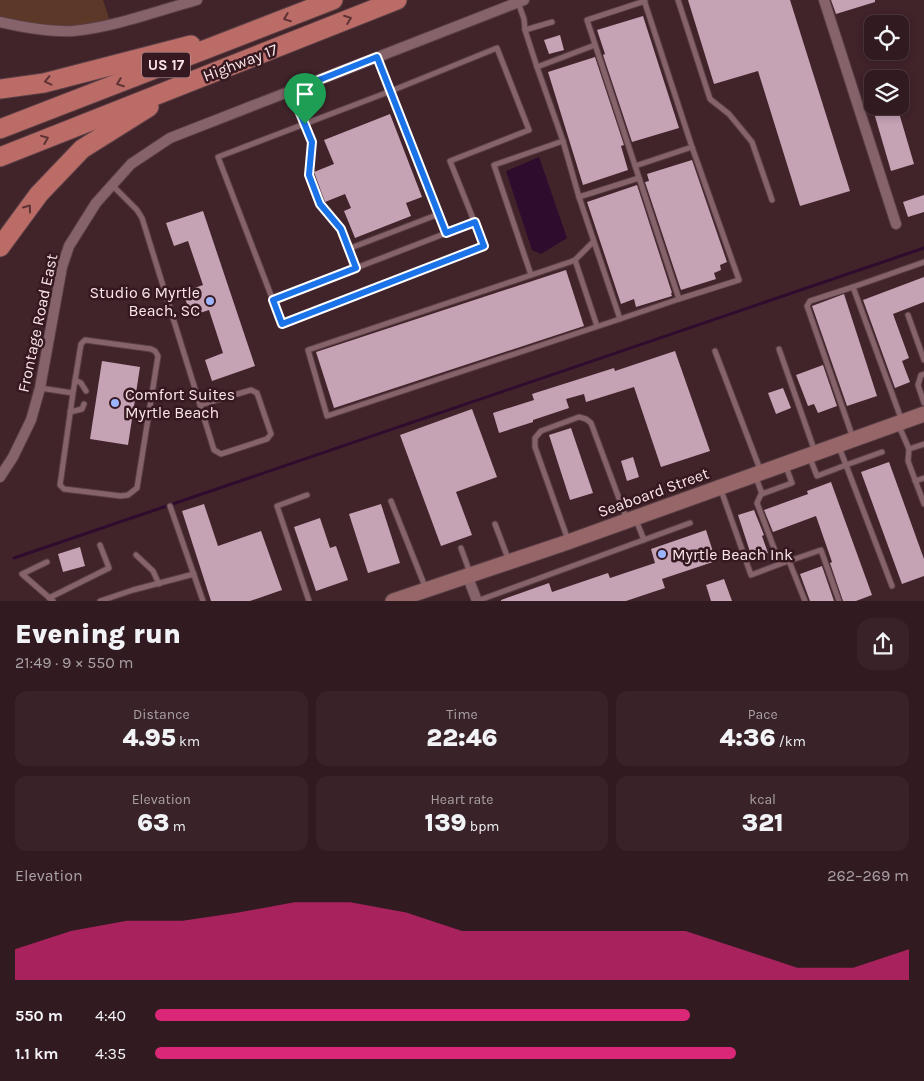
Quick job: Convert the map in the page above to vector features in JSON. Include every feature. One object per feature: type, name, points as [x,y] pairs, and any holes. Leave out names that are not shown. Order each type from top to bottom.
[{"type":"highway","name":"Highway 17","points":[[0,130],[333,0]]},
{"type":"highway","name":"Highway 17","points":[[0,157],[397,0]]},
{"type":"highway","points":[[0,89],[44,83],[179,48],[248,33]]},
{"type":"highway","points":[[0,247],[39,194],[82,149],[189,82]]},
{"type":"street","points":[[0,22],[22,27],[72,31],[111,24],[197,0]]},
{"type":"street","points":[[824,0],[896,224]]},
{"type":"street","name":"Frontage Road East","points":[[0,477],[13,457],[31,420],[40,388],[62,266],[69,246],[96,203],[131,164],[170,138],[521,1]]},
{"type":"street","name":"Seaboard Street","points":[[393,601],[568,542],[924,414]]},
{"type":"street","points":[[469,574],[477,601]]},
{"type":"lane","points":[[593,242],[575,260],[308,350],[327,416],[739,280],[692,147],[644,0],[587,20],[679,299]]},
{"type":"lane","points":[[678,0],[710,99],[729,114],[752,142],[772,200]]},
{"type":"lane","points":[[521,1],[525,30],[563,141],[578,197],[620,319]]},
{"type":"lane","points":[[525,30],[552,22]]},
{"type":"lane","points":[[538,67],[595,45]]},
{"type":"lane","points":[[497,48],[529,130],[450,161],[484,246],[282,324],[218,157],[390,91],[497,48]]},
{"type":"lane","points":[[377,57],[446,233]]},
{"type":"lane","points":[[291,91],[312,142],[309,175],[320,204],[341,229],[356,268]]},
{"type":"lane","points":[[532,275],[494,165],[563,141]]},
{"type":"lane","points":[[635,166],[692,147]]},
{"type":"lane","points":[[578,197],[639,178]]},
{"type":"lane","points":[[112,185],[137,210],[142,218],[200,405],[214,450],[221,454],[267,439],[271,434],[257,393],[251,390],[200,405]]},
{"type":"lane","points":[[348,249],[439,214]]},
{"type":"lane","points":[[273,300],[475,222]]},
{"type":"lane","points":[[575,260],[597,326]]},
{"type":"lane","points":[[854,439],[806,306],[810,301],[924,262]]},
{"type":"lane","points":[[852,287],[900,422],[909,450],[908,461],[924,504]]},
{"type":"lane","points":[[908,315],[924,360]]},
{"type":"lane","points":[[85,340],[155,351],[158,356],[137,488],[134,492],[122,496],[64,489],[60,485],[73,393],[80,344],[85,340]]},
{"type":"lane","points":[[779,349],[812,454],[817,476],[882,452]]},
{"type":"lane","points":[[715,351],[758,473],[762,492],[757,503],[780,564]]},
{"type":"lane","points":[[924,374],[921,375],[918,385],[924,403]]},
{"type":"lane","points":[[75,380],[81,383],[86,391]]},
{"type":"lane","points":[[40,388],[73,393]]},
{"type":"lane","points":[[70,412],[82,409],[84,404]]},
{"type":"lane","points":[[568,542],[535,447],[535,438],[541,431],[579,418],[586,419],[591,423],[631,519],[644,540]]},
{"type":"lane","points":[[909,450],[924,444]]},
{"type":"lane","points":[[838,445],[892,586]]},
{"type":"lane","points":[[762,492],[762,494],[792,483],[785,464]]},
{"type":"lane","points":[[915,481],[924,478]]},
{"type":"lane","points":[[720,487],[751,575],[820,550],[839,601]]},
{"type":"lane","points":[[307,495],[277,506],[309,601]]},
{"type":"lane","points":[[391,501],[427,589]]},
{"type":"lane","points":[[170,506],[204,601]]},
{"type":"lane","points":[[477,601],[690,523]]},
{"type":"lane","points":[[495,524],[509,561]]},
{"type":"lane","points":[[47,562],[22,574],[51,599],[109,568],[100,545]]},
{"type":"lane","points":[[461,548],[469,574]]},
{"type":"lane","points":[[136,555],[153,571],[159,584]]},
{"type":"lane","points":[[789,561],[805,601]]},
{"type":"lane","points":[[100,601],[194,574]]},
{"type":"shaded area","points":[[0,0],[103,0],[111,24],[72,31],[0,22]]},
{"type":"shaded area","points":[[539,157],[567,238],[541,254],[532,250],[506,171]]},
{"type":"building","points":[[688,0],[790,0],[850,191],[800,206],[758,71],[714,84]]},
{"type":"building","points":[[831,0],[875,0],[875,2],[836,14]]},
{"type":"building","points":[[643,16],[679,128],[632,142],[603,55],[605,54],[597,30]]},
{"type":"building","points":[[560,35],[564,50],[549,54],[544,40]]},
{"type":"building","points":[[595,57],[624,145],[621,146],[628,170],[583,185],[548,72]]},
{"type":"building","points":[[390,114],[422,197],[406,203],[411,216],[355,238],[344,211],[351,208],[345,194],[325,202],[314,172],[334,164],[324,140]]},
{"type":"building","points":[[875,115],[900,115],[914,164],[891,171]]},
{"type":"building","points":[[692,160],[727,262],[720,265],[721,270],[714,273],[716,279],[681,290],[645,182],[649,181],[647,174]]},
{"type":"building","points":[[637,185],[672,296],[636,307],[634,299],[621,304],[587,202]]},
{"type":"building","points":[[924,195],[924,212],[908,217],[903,202]]},
{"type":"building","name":"Studio 6 Myrtle Beach, SC","points":[[203,211],[255,366],[212,381],[205,360],[223,353],[209,310],[191,316],[183,292],[203,285],[188,241],[174,246],[166,223]]},
{"type":"building","points":[[566,270],[584,326],[334,408],[316,352]]},
{"type":"building","points":[[924,277],[924,302],[893,314],[909,358],[902,361],[910,382],[895,388],[863,300]]},
{"type":"building","points":[[844,294],[877,396],[847,406],[812,306]]},
{"type":"building","points":[[675,351],[710,451],[661,467],[634,387],[586,402],[584,394],[566,399],[569,408],[499,433],[493,413],[534,400],[532,394],[614,368],[615,371]]},
{"type":"building","name":"Comfort Suites Myrtle Beach","points":[[102,361],[140,367],[128,445],[90,439]]},
{"type":"building","points":[[823,365],[837,406],[818,413],[814,404],[808,406],[796,375]]},
{"type":"building","points":[[783,388],[791,408],[776,414],[768,393]]},
{"type":"building","points":[[472,409],[497,477],[456,492],[472,535],[441,546],[400,435]]},
{"type":"building","points":[[571,428],[593,493],[570,500],[549,435]]},
{"type":"building","points":[[633,457],[639,477],[627,481],[621,461]]},
{"type":"building","points":[[889,462],[924,559],[924,576],[902,584],[861,472]]},
{"type":"building","points":[[831,482],[872,595],[856,601],[843,601],[816,516],[773,532],[764,510],[808,494],[807,491]]},
{"type":"building","points":[[204,504],[218,546],[261,531],[282,590],[250,601],[211,601],[182,511]]},
{"type":"building","points":[[381,504],[400,563],[368,573],[349,514]]},
{"type":"building","points":[[754,510],[764,535],[762,536],[768,553],[752,558],[738,515]]},
{"type":"building","points":[[320,518],[330,548],[336,546],[348,580],[316,591],[294,527]]},
{"type":"building","points":[[706,530],[716,561],[662,579],[665,588],[626,601],[501,601],[549,583],[552,592],[608,573],[610,578],[655,563],[651,549]]},
{"type":"building","points":[[80,547],[85,566],[63,572],[58,554]]},
{"type":"building","points":[[822,566],[834,601],[810,601],[800,574]]},
{"type":"building","points":[[724,579],[732,601],[711,601],[706,585]]},
{"type":"waterway","points":[[14,558],[924,248]]},
{"type":"place","name":"Studio 6 Myrtle Beach, SC","points":[[210,301]]},
{"type":"place","name":"Comfort Suites Myrtle Beach","points":[[115,403]]},
{"type":"place","name":"Myrtle Beach Ink","points":[[662,554]]},
{"type":"route","points":[[377,57],[446,233],[475,222],[484,246],[282,324],[273,300],[356,268],[341,229],[320,204],[309,175],[312,142],[305,124],[291,91],[377,57]]}]
